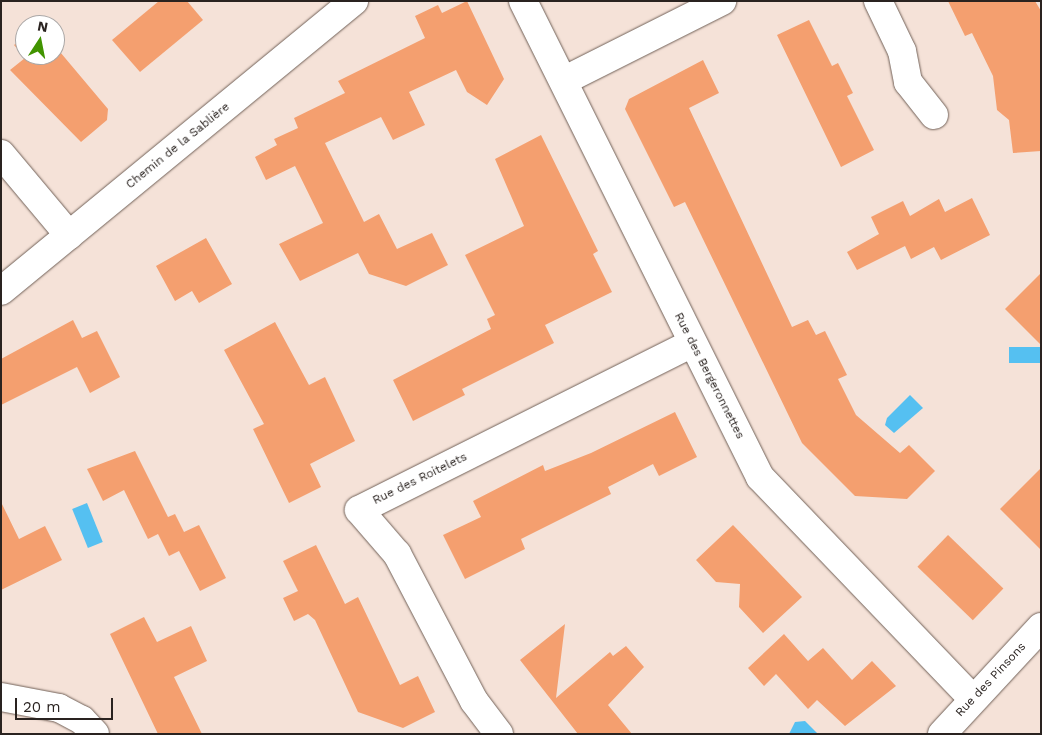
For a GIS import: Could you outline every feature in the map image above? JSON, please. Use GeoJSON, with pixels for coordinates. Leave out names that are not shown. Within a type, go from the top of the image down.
{"type":"FeatureCollection","features":[{"type":"Feature","properties":{"kind":"street","name":"Chemin de la Sablière"},"geometry":{"type":"LineString","coordinates":[[1,291],[354,1]]}},
{"type":"Feature","properties":{"kind":"street","name":"Rue des Bergeronnettes"},"geometry":{"type":"LineString","coordinates":[[524,1],[565,80],[692,343],[760,477],[972,698]]}},
{"type":"Feature","properties":{"kind":"street"},"geometry":{"type":"LineString","coordinates":[[565,80],[722,1]]}},
{"type":"Feature","properties":{"kind":"street"},"geometry":{"type":"LineString","coordinates":[[878,1],[902,51],[908,82],[934,115]]}},
{"type":"Feature","properties":{"kind":"street"},"geometry":{"type":"LineString","coordinates":[[1,154],[69,235]]}},
{"type":"Feature","properties":{"kind":"street","name":"Rue des Roitelets"},"geometry":{"type":"LineString","coordinates":[[499,734],[474,701],[398,554],[359,510],[692,343]]}},
{"type":"Feature","properties":{"kind":"street","name":"Rue des Pinsons"},"geometry":{"type":"LineString","coordinates":[[942,734],[972,698],[1041,627]]}},
{"type":"Feature","properties":{"kind":"street"},"geometry":{"type":"LineString","coordinates":[[1,697],[59,708],[82,720],[95,734]]}},
{"type":"Feature","properties":{"kind":"water"},"geometry":{"type":"Polygon","coordinates":[[[1009,347],[1041,347],[1041,363],[1009,363],[1009,347]]]}},
{"type":"Feature","properties":{"kind":"water"},"geometry":{"type":"Polygon","coordinates":[[[910,395],[923,408],[894,433],[885,425],[887,418],[910,395]]]}},
{"type":"Feature","properties":{"kind":"water"},"geometry":{"type":"Polygon","coordinates":[[[87,503],[103,542],[88,548],[72,509],[87,503]]]}},
{"type":"Feature","properties":{"kind":"water"},"geometry":{"type":"Polygon","coordinates":[[[805,721],[818,734],[789,734],[795,722],[805,721]]]}},
{"type":"Feature","properties":{"kind":"building"},"geometry":{"type":"Polygon","coordinates":[[[159,1],[187,1],[203,20],[140,72],[112,40],[159,1]]]}},
{"type":"Feature","properties":{"kind":"building"},"geometry":{"type":"Polygon","coordinates":[[[467,1],[504,79],[487,105],[467,92],[456,70],[409,92],[425,125],[393,140],[381,117],[325,143],[364,222],[379,214],[397,249],[432,233],[448,265],[406,286],[369,274],[358,253],[300,281],[279,244],[323,223],[295,166],[266,180],[255,157],[277,145],[274,139],[298,128],[294,118],[345,93],[338,81],[425,38],[415,16],[438,5],[442,13],[467,1]]]}},
{"type":"Feature","properties":{"kind":"building"},"geometry":{"type":"Polygon","coordinates":[[[948,1],[1035,1],[1041,11],[1041,151],[1013,153],[1009,120],[997,110],[993,76],[972,33],[965,36],[948,1]]]}},
{"type":"Feature","properties":{"kind":"building"},"geometry":{"type":"Polygon","coordinates":[[[809,20],[832,66],[838,63],[853,93],[847,96],[874,150],[841,167],[777,35],[809,20]]]}},
{"type":"Feature","properties":{"kind":"building"},"geometry":{"type":"Polygon","coordinates":[[[65,58],[108,109],[107,120],[81,142],[10,70],[16,65],[65,65],[65,58]]]}},
{"type":"Feature","properties":{"kind":"building"},"geometry":{"type":"Polygon","coordinates":[[[703,60],[719,93],[689,108],[792,327],[808,320],[816,335],[825,331],[847,375],[838,379],[856,415],[900,453],[909,445],[935,471],[907,499],[855,496],[802,443],[685,202],[674,207],[625,109],[629,99],[703,60]]]}},
{"type":"Feature","properties":{"kind":"building"},"geometry":{"type":"Polygon","coordinates":[[[541,135],[598,251],[593,254],[612,292],[545,325],[554,343],[462,389],[465,395],[413,421],[393,380],[491,329],[487,319],[495,315],[465,255],[524,226],[495,159],[541,135]]]}},
{"type":"Feature","properties":{"kind":"building"},"geometry":{"type":"Polygon","coordinates":[[[972,198],[990,235],[941,260],[934,247],[911,259],[905,246],[857,270],[847,252],[879,234],[871,217],[903,201],[910,216],[939,199],[945,212],[972,198]]]}},
{"type":"Feature","properties":{"kind":"building"},"geometry":{"type":"Polygon","coordinates":[[[206,238],[232,284],[199,303],[192,291],[175,301],[156,266],[206,238]]]}},
{"type":"Feature","properties":{"kind":"building"},"geometry":{"type":"Polygon","coordinates":[[[1041,273],[1041,345],[1005,309],[1041,273]]]}},
{"type":"Feature","properties":{"kind":"building"},"geometry":{"type":"Polygon","coordinates":[[[73,320],[82,338],[97,331],[120,377],[90,393],[77,367],[1,405],[1,359],[73,320]]]}},
{"type":"Feature","properties":{"kind":"building"},"geometry":{"type":"Polygon","coordinates":[[[275,322],[309,385],[325,377],[355,441],[310,464],[321,487],[289,503],[253,429],[264,424],[224,350],[275,322]]]}},
{"type":"Feature","properties":{"kind":"building"},"geometry":{"type":"Polygon","coordinates":[[[675,412],[697,457],[659,476],[653,464],[608,487],[611,494],[521,539],[525,549],[465,579],[443,535],[481,517],[473,501],[543,465],[545,471],[591,453],[675,412]]]}},
{"type":"Feature","properties":{"kind":"building"},"geometry":{"type":"Polygon","coordinates":[[[135,451],[168,517],[175,514],[184,532],[199,525],[226,578],[200,591],[179,551],[169,556],[158,534],[148,539],[124,490],[103,501],[87,469],[135,451]]]}},
{"type":"Feature","properties":{"kind":"building"},"geometry":{"type":"Polygon","coordinates":[[[1041,468],[1041,550],[1000,509],[1041,468]]]}},
{"type":"Feature","properties":{"kind":"building"},"geometry":{"type":"Polygon","coordinates":[[[1,502],[19,539],[45,526],[62,560],[1,590],[1,502]]]}},
{"type":"Feature","properties":{"kind":"building"},"geometry":{"type":"Polygon","coordinates":[[[733,525],[802,597],[763,633],[739,607],[740,584],[716,582],[696,560],[733,525]]]}},
{"type":"Feature","properties":{"kind":"building"},"geometry":{"type":"Polygon","coordinates":[[[948,535],[1003,588],[973,620],[917,567],[948,535]]]}},
{"type":"Feature","properties":{"kind":"building"},"geometry":{"type":"Polygon","coordinates":[[[316,545],[345,604],[358,597],[400,685],[418,676],[435,712],[403,728],[358,712],[315,620],[308,614],[294,621],[283,598],[298,591],[283,561],[316,545]]]}},
{"type":"Feature","properties":{"kind":"building"},"geometry":{"type":"Polygon","coordinates":[[[144,617],[157,642],[191,626],[207,661],[174,677],[202,734],[158,734],[110,634],[144,617]]]}},
{"type":"Feature","properties":{"kind":"building"},"geometry":{"type":"Polygon","coordinates":[[[565,624],[556,698],[610,652],[613,656],[626,646],[644,667],[608,705],[632,734],[578,734],[520,660],[565,624]]]}},
{"type":"Feature","properties":{"kind":"building"},"geometry":{"type":"Polygon","coordinates":[[[784,634],[808,661],[823,648],[852,680],[872,661],[896,686],[845,726],[817,700],[808,709],[776,674],[764,686],[748,668],[784,634]]]}}]}
